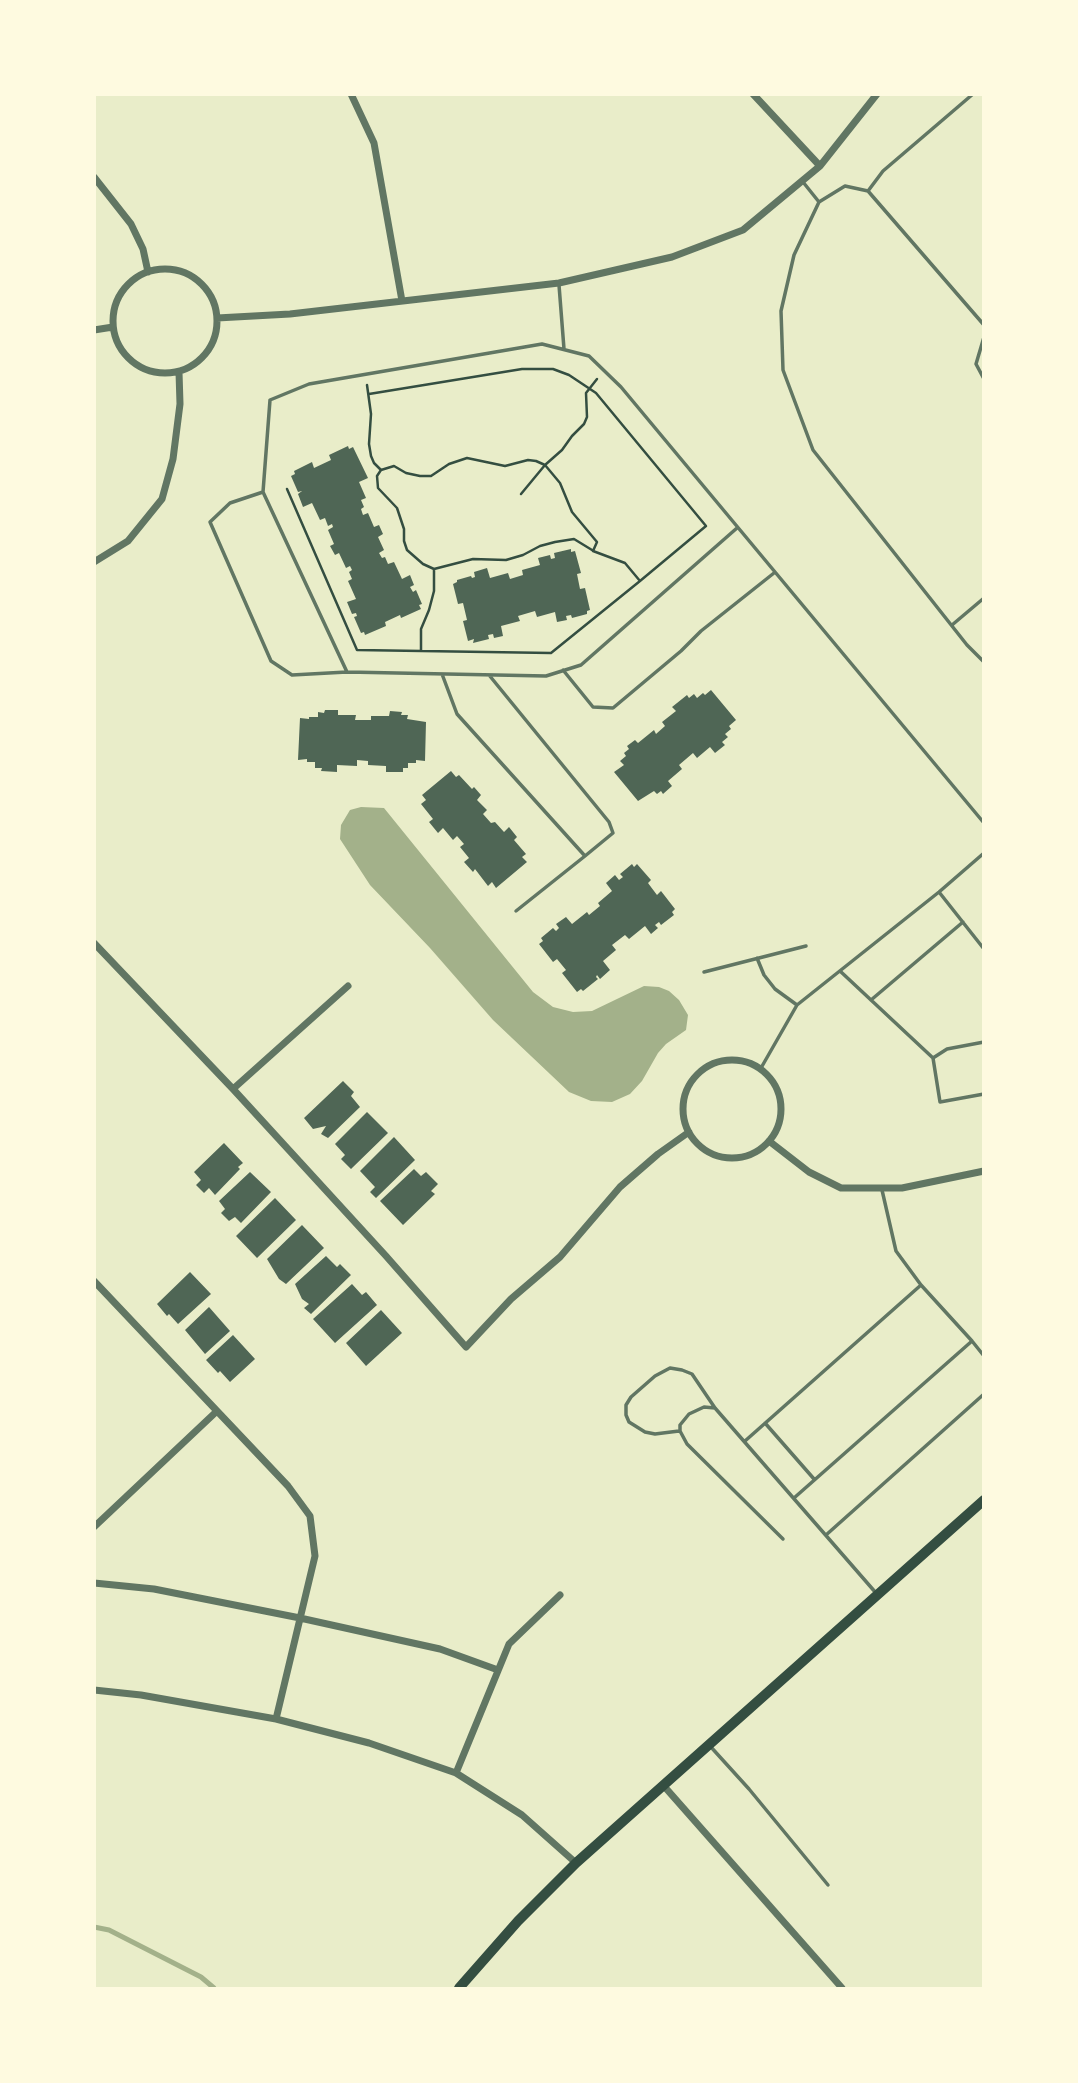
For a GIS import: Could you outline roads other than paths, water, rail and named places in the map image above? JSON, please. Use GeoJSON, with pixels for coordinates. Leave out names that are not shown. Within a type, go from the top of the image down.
{"type":"FeatureCollection","features":[{"type":"Feature","properties":{"kind":"main road"},"geometry":{"type":"LineString","coordinates":[[458,1989],[518,1921],[576,1863],[984,1500]]}},
{"type":"Feature","properties":{"kind":"street"},"geometry":{"type":"LineString","coordinates":[[351,94],[374,143],[402,301]]}},
{"type":"Feature","properties":{"kind":"street"},"geometry":{"type":"LineString","coordinates":[[753,94],[820,166]]}},
{"type":"Feature","properties":{"kind":"street"},"geometry":{"type":"LineString","coordinates":[[217,318],[290,314],[559,283],[672,257],[743,230],[820,166],[877,94]]}},
{"type":"Feature","properties":{"kind":"street"},"geometry":{"type":"LineString","coordinates":[[94,177],[131,224],[143,249],[148,272]]}},
{"type":"Feature","properties":{"kind":"street"},"geometry":{"type":"LineString","coordinates":[[161,269],[179,271],[193,277],[206,289],[213,301],[217,318],[214,340],[205,355],[179,372],[154,373],[139,367],[125,355],[118,344],[113,327],[115,308],[122,292],[132,281],[148,272],[161,269]]}},
{"type":"Feature","properties":{"kind":"street"},"geometry":{"type":"LineString","coordinates":[[94,330],[113,327]]}},
{"type":"Feature","properties":{"kind":"street"},"geometry":{"type":"LineString","coordinates":[[94,562],[128,541],[162,499],[173,459],[180,404],[179,372]]}},
{"type":"Feature","properties":{"kind":"street"},"geometry":{"type":"LineString","coordinates":[[94,943],[233,1089],[466,1347],[511,1299],[560,1257],[620,1187],[658,1154],[689,1132]]}},
{"type":"Feature","properties":{"kind":"street"},"geometry":{"type":"LineString","coordinates":[[233,1089],[348,986]]}},
{"type":"Feature","properties":{"kind":"street"},"geometry":{"type":"LineString","coordinates":[[727,1059],[743,1060],[761,1069],[777,1088],[780,1097],[781,1114],[778,1126],[769,1141],[750,1154],[730,1158],[704,1149],[689,1132],[683,1109],[687,1088],[704,1068],[727,1059]]}},
{"type":"Feature","properties":{"kind":"street"},"geometry":{"type":"LineString","coordinates":[[769,1141],[809,1172],[841,1188],[902,1188],[984,1171]]}},
{"type":"Feature","properties":{"kind":"street"},"geometry":{"type":"LineString","coordinates":[[94,1281],[288,1486],[310,1516],[315,1556],[276,1719]]}},
{"type":"Feature","properties":{"kind":"street"},"geometry":{"type":"LineString","coordinates":[[94,1527],[217,1411]]}},
{"type":"Feature","properties":{"kind":"street"},"geometry":{"type":"LineString","coordinates":[[94,1583],[154,1589],[300,1618],[440,1649],[498,1670]]}},
{"type":"Feature","properties":{"kind":"street"},"geometry":{"type":"LineString","coordinates":[[456,1773],[509,1644],[560,1595]]}},
{"type":"Feature","properties":{"kind":"street"},"geometry":{"type":"LineString","coordinates":[[94,1690],[141,1695],[276,1719],[369,1744],[456,1773],[522,1815],[576,1863]]}},
{"type":"Feature","properties":{"kind":"street"},"geometry":{"type":"LineString","coordinates":[[663,1785],[842,1989]]}},
{"type":"Feature","properties":{"kind":"lane"},"geometry":{"type":"LineString","coordinates":[[868,191],[883,171],[973,94]]}},
{"type":"Feature","properties":{"kind":"lane"},"geometry":{"type":"LineString","coordinates":[[802,180],[818,202]]}},
{"type":"Feature","properties":{"kind":"lane"},"geometry":{"type":"LineString","coordinates":[[984,325],[868,191],[845,186],[818,202],[794,255],[781,311],[783,370],[813,450],[984,662]]}},
{"type":"Feature","properties":{"kind":"lane"},"geometry":{"type":"LineString","coordinates":[[559,283],[564,349]]}},
{"type":"Feature","properties":{"kind":"lane"},"geometry":{"type":"LineString","coordinates":[[984,337],[976,364],[984,379]]}},
{"type":"Feature","properties":{"kind":"lane"},"geometry":{"type":"LineString","coordinates":[[347,672],[263,492],[270,400],[309,384],[364,374],[542,344],[564,349],[589,356],[621,387],[984,823]]}},
{"type":"Feature","properties":{"kind":"lane"},"geometry":{"type":"LineString","coordinates":[[263,492],[230,503],[210,522],[271,661],[292,675],[347,672],[546,676],[581,665],[737,528]]}},
{"type":"Feature","properties":{"kind":"lane"},"geometry":{"type":"LineString","coordinates":[[564,670],[593,707],[612,708],[701,631],[774,573]]}},
{"type":"Feature","properties":{"kind":"lane"},"geometry":{"type":"LineString","coordinates":[[952,625],[984,598]]}},
{"type":"Feature","properties":{"kind":"lane"},"geometry":{"type":"LineString","coordinates":[[442,674],[457,714],[585,856]]}},
{"type":"Feature","properties":{"kind":"lane"},"geometry":{"type":"LineString","coordinates":[[489,675],[609,822],[613,833],[516,911]]}},
{"type":"Feature","properties":{"kind":"lane"},"geometry":{"type":"LineString","coordinates":[[761,1069],[797,1005],[984,853]]}},
{"type":"Feature","properties":{"kind":"lane"},"geometry":{"type":"LineString","coordinates":[[939,892],[984,949]]}},
{"type":"Feature","properties":{"kind":"lane"},"geometry":{"type":"LineString","coordinates":[[871,1000],[962,922]]}},
{"type":"Feature","properties":{"kind":"lane"},"geometry":{"type":"LineString","coordinates":[[704,972],[806,946]]}},
{"type":"Feature","properties":{"kind":"lane"},"geometry":{"type":"LineString","coordinates":[[757,958],[764,975],[775,989],[797,1005]]}},
{"type":"Feature","properties":{"kind":"lane"},"geometry":{"type":"LineString","coordinates":[[839,971],[933,1058],[940,1102],[984,1094]]}},
{"type":"Feature","properties":{"kind":"lane"},"geometry":{"type":"LineString","coordinates":[[933,1058],[947,1049],[984,1042]]}},
{"type":"Feature","properties":{"kind":"lane"},"geometry":{"type":"LineString","coordinates":[[882,1188],[896,1251],[921,1285],[984,1356]]}},
{"type":"Feature","properties":{"kind":"lane"},"geometry":{"type":"LineString","coordinates":[[745,1441],[921,1285]]}},
{"type":"Feature","properties":{"kind":"lane"},"geometry":{"type":"LineString","coordinates":[[794,1498],[972,1341]]}},
{"type":"Feature","properties":{"kind":"lane"},"geometry":{"type":"LineString","coordinates":[[680,1431],[655,1434],[645,1432],[629,1422],[626,1415],[626,1405],[631,1397],[655,1376],[670,1368],[692,1374],[715,1408],[877,1595]]}},
{"type":"Feature","properties":{"kind":"lane"},"geometry":{"type":"LineString","coordinates":[[826,1535],[984,1394]]}},
{"type":"Feature","properties":{"kind":"lane"},"geometry":{"type":"LineString","coordinates":[[715,1408],[704,1406],[690,1414],[680,1425],[680,1431],[687,1444],[783,1539]]}},
{"type":"Feature","properties":{"kind":"lane"},"geometry":{"type":"LineString","coordinates":[[765,1423],[814,1479]]}},
{"type":"Feature","properties":{"kind":"lane"},"geometry":{"type":"LineString","coordinates":[[709,1744],[749,1788],[828,1885]]}},
{"type":"Feature","properties":{"kind":"waterway"},"geometry":{"type":"LineString","coordinates":[[94,1927],[109,1930],[201,1977],[214,1988]]}}]}
